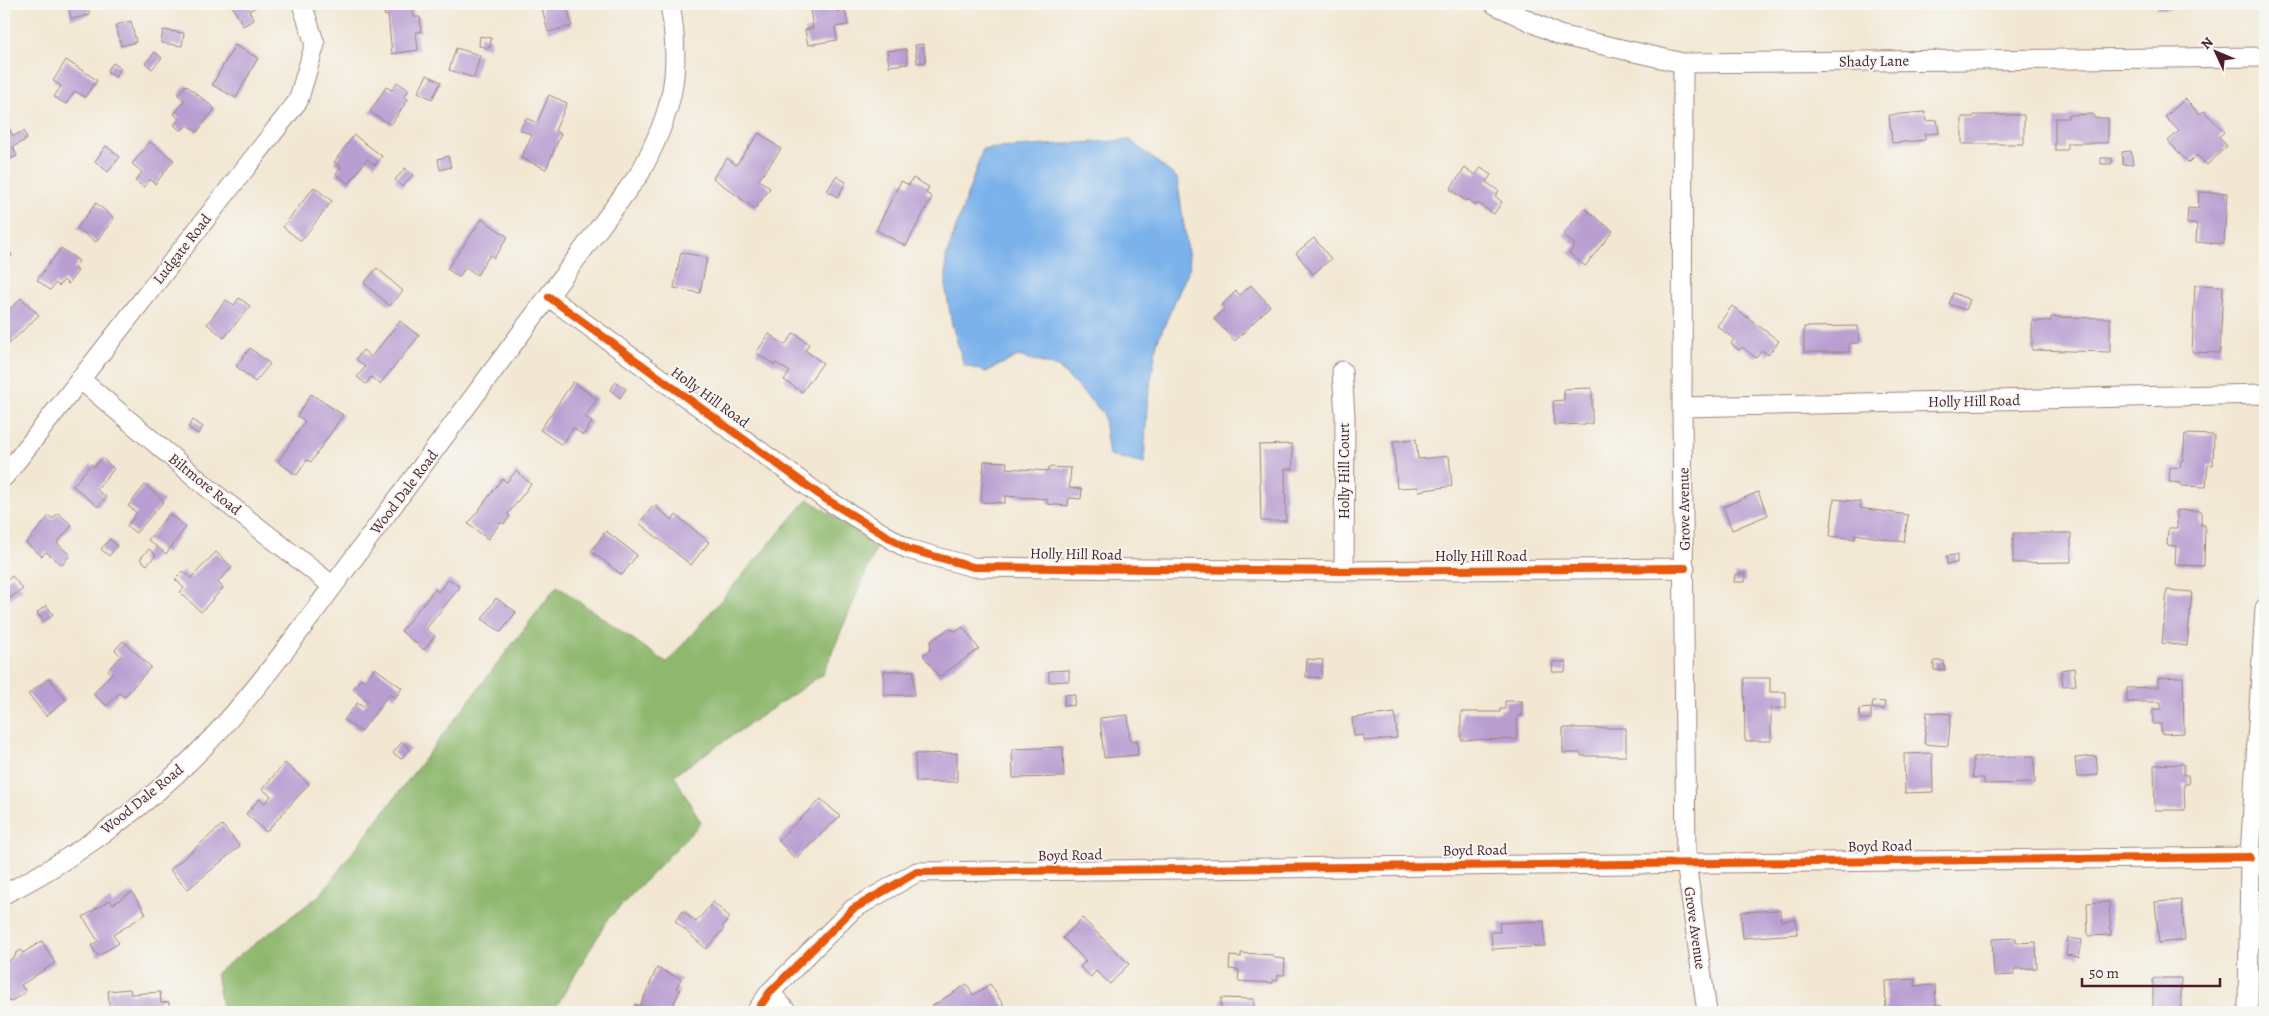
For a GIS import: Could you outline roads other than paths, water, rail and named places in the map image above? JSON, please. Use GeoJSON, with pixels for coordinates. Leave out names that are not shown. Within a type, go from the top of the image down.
{"type":"FeatureCollection","features":[{"type":"Feature","properties":{"kind":"street","name":"Ludgate Road"},"geometry":{"type":"LineString","coordinates":[[4,478],[298,101],[315,44],[302,4]]}},
{"type":"Feature","properties":{"kind":"street","name":"Wood Dale Road"},"geometry":{"type":"LineString","coordinates":[[4,894],[74,853],[126,816],[175,775],[235,710],[290,645],[640,173],[655,144],[667,113],[676,60],[675,34],[670,4]]}},
{"type":"Feature","properties":{"kind":"street","name":"Shady Lane"},"geometry":{"type":"LineString","coordinates":[[1494,4],[1559,35],[1683,63],[2265,57]]}},
{"type":"Feature","properties":{"kind":"street","name":"Grove Avenue"},"geometry":{"type":"LineString","coordinates":[[1683,63],[1682,408],[1685,568],[1686,862],[1707,1012]]}},
{"type":"Feature","properties":{"kind":"street","name":"Holly Hill Road"},"geometry":{"type":"LineString","coordinates":[[549,297],[824,498],[908,549],[973,567],[1344,571],[1685,568]]}},
{"type":"Feature","properties":{"kind":"street","name":"Holly Hill Court"},"geometry":{"type":"LineString","coordinates":[[1342,371],[1345,416],[1344,571]]}},
{"type":"Feature","properties":{"kind":"street","name":"Biltmore Road"},"geometry":{"type":"LineString","coordinates":[[80,379],[214,493],[333,586]]}},
{"type":"Feature","properties":{"kind":"street","name":"Holly Hill Road"},"geometry":{"type":"LineString","coordinates":[[1682,408],[2265,394]]}},
{"type":"Feature","properties":{"kind":"street"},"geometry":{"type":"LineString","coordinates":[[2248,1012],[2250,856],[2265,608]]}},
{"type":"Feature","properties":{"kind":"street","name":"Boyd Road"},"geometry":{"type":"LineString","coordinates":[[756,1012],[770,992],[852,909],[917,872],[2250,856]]}},
{"type":"Feature","properties":{"kind":"street"},"geometry":{"type":"LineString","coordinates":[[770,992],[787,1012]]}},
{"type":"Feature","properties":{"kind":"water"},"geometry":{"type":"Polygon","coordinates":[[[1130,140],[1177,178],[1190,267],[1157,342],[1147,405],[1144,464],[1109,455],[1103,413],[1058,367],[1018,356],[986,372],[964,365],[952,325],[946,290],[946,257],[983,149],[1130,140]]]}}]}
